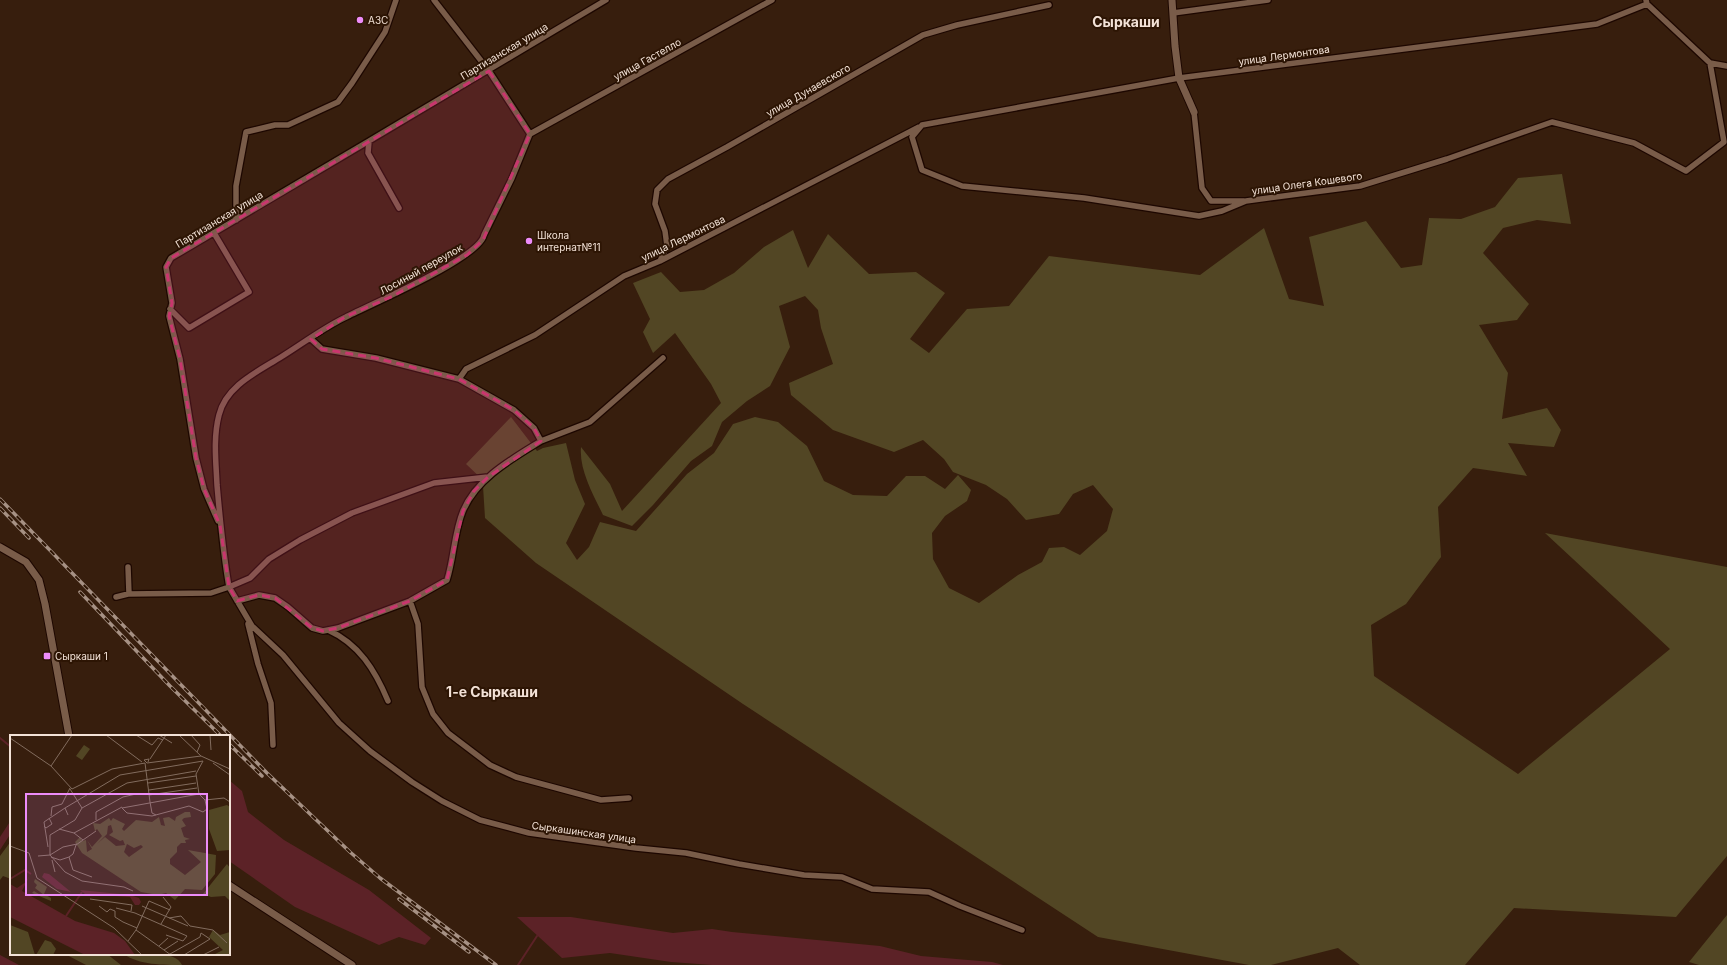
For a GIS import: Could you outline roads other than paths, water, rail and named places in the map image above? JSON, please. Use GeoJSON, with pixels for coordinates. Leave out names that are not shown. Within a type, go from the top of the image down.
{"type":"FeatureCollection","features":[{"type":"Feature","properties":{"kind":"street"},"geometry":{"type":"LineString","coordinates":[[236,220],[236,186],[246,132],[274,125],[288,125],[338,102],[385,32],[396,0]]}},
{"type":"Feature","properties":{"kind":"street"},"geometry":{"type":"LineString","coordinates":[[434,0],[489,71],[530,134]]}},
{"type":"Feature","properties":{"kind":"street","name":"Партизанская улица"},"geometry":{"type":"LineString","coordinates":[[220,525],[204,489],[196,458],[180,359],[169,316],[172,303],[166,267],[171,258],[489,71],[606,0]]}},
{"type":"Feature","properties":{"kind":"street","name":"улица Гастелло"},"geometry":{"type":"LineString","coordinates":[[530,134],[772,0]]}},
{"type":"Feature","properties":{"kind":"street"},"geometry":{"type":"LineString","coordinates":[[1172,0],[1174,46],[1179,78],[1194,112],[1202,188],[1211,201],[1246,201]]}},
{"type":"Feature","properties":{"kind":"street"},"geometry":{"type":"LineString","coordinates":[[1173,13],[1268,0]]}},
{"type":"Feature","properties":{"kind":"street"},"geometry":{"type":"LineString","coordinates":[[1647,2],[1710,63],[1727,66]]}},
{"type":"Feature","properties":{"kind":"street","name":"улица Лермонтова"},"geometry":{"type":"LineString","coordinates":[[459,379],[466,370],[535,335],[624,276],[660,261],[922,125],[1179,78],[1597,24],[1647,2]]}},
{"type":"Feature","properties":{"kind":"street","name":"улица Дунаевского"},"geometry":{"type":"LineString","coordinates":[[660,261],[667,246],[666,231],[655,204],[657,190],[668,179],[923,35],[957,25],[1049,5]]}},
{"type":"Feature","properties":{"kind":"street","name":"улица Олега Кошевого"},"geometry":{"type":"LineString","coordinates":[[922,125],[912,137],[922,170],[962,186],[1084,198],[1199,216],[1222,211],[1246,201],[1360,186],[1447,159],[1552,122],[1634,143],[1686,171],[1724,142],[1710,63]]}},
{"type":"Feature","properties":{"kind":"street","name":"Лосиный переулок"},"geometry":{"type":"LineString","coordinates":[[220,525],[215,452],[219,415],[229,393],[249,377],[345,317],[393,296],[467,255],[483,240],[484,235],[512,178],[530,134]]}},
{"type":"Feature","properties":{"kind":"street"},"geometry":{"type":"LineString","coordinates":[[369,141],[368,153],[399,208]]}},
{"type":"Feature","properties":{"kind":"street"},"geometry":{"type":"LineString","coordinates":[[170,309],[189,328],[249,292],[214,233]]}},
{"type":"Feature","properties":{"kind":"street"},"geometry":{"type":"LineString","coordinates":[[311,338],[322,349],[376,358],[459,379],[514,410],[534,428],[541,441]]}},
{"type":"Feature","properties":{"kind":"street"},"geometry":{"type":"LineString","coordinates":[[237,601],[259,595],[275,598],[312,628],[328,630],[338,628],[410,601],[447,580],[453,562],[458,528],[463,511],[474,491],[488,477],[541,441],[590,422],[664,358]]}},
{"type":"Feature","properties":{"kind":"street"},"geometry":{"type":"LineString","coordinates":[[116,597],[129,594],[210,593],[229,587],[250,578],[269,559],[300,540],[352,513],[434,483],[488,477]]}},
{"type":"Feature","properties":{"kind":"street"},"geometry":{"type":"LineString","coordinates":[[220,525],[229,587]]}},
{"type":"Feature","properties":{"kind":"street"},"geometry":{"type":"LineString","coordinates":[[0,547],[26,562],[39,580],[45,604],[69,735]]}},
{"type":"Feature","properties":{"kind":"street"},"geometry":{"type":"LineString","coordinates":[[128,567],[129,594]]}},
{"type":"Feature","properties":{"kind":"street","name":"Сыркашинская улица"},"geometry":{"type":"LineString","coordinates":[[229,587],[252,626],[283,655],[339,723],[370,751],[412,782],[442,801],[480,820],[529,834],[686,853],[804,875],[842,878],[872,889],[930,892],[960,906],[1022,930]]}},
{"type":"Feature","properties":{"kind":"street"},"geometry":{"type":"LineString","coordinates":[[410,601],[418,624],[422,687],[433,714],[448,733],[490,765],[516,777],[601,800],[629,798]]}},
{"type":"Feature","properties":{"kind":"street"},"geometry":{"type":"LineString","coordinates":[[247,618],[258,664],[271,703],[273,745]]}},
{"type":"Feature","properties":{"kind":"street"},"geometry":{"type":"LineString","coordinates":[[328,630],[344,638],[355,647],[378,678],[388,701]]}},
{"type":"Feature","properties":{"kind":"street"},"geometry":{"type":"LineString","coordinates":[[230,886],[352,965]]}},
{"type":"Feature","properties":{"kind":"waterway"},"geometry":{"type":"LineString","coordinates":[[0,738],[10,746]]}},
{"type":"Feature","properties":{"kind":"waterway"},"geometry":{"type":"LineString","coordinates":[[518,965],[537,936]]}},
{"type":"Feature","properties":{"kind":"railway"},"geometry":{"type":"LineString","coordinates":[[0,499],[230,735]]}},
{"type":"Feature","properties":{"kind":"railway"},"geometry":{"type":"LineString","coordinates":[[0,508],[29,538]]}},
{"type":"Feature","properties":{"kind":"railway"},"geometry":{"type":"LineString","coordinates":[[80,592],[170,686],[220,735]]}},
{"type":"Feature","properties":{"kind":"railway"},"geometry":{"type":"LineString","coordinates":[[230,735],[267,773],[350,852],[380,878],[496,965]]}},
{"type":"Feature","properties":{"kind":"railway"},"geometry":{"type":"LineString","coordinates":[[230,745],[262,776]]}},
{"type":"Feature","properties":{"kind":"railway"},"geometry":{"type":"LineString","coordinates":[[399,899],[469,952]]}},
{"type":"Feature","properties":{"kind":"place","name":"АЗС"},"geometry":{"type":"Point","coordinates":[360,20]}},
{"type":"Feature","properties":{"kind":"place","name":"Школа интернат№11"},"geometry":{"type":"Point","coordinates":[529,241]}},
{"type":"Feature","properties":{"kind":"place","name":"Сыркаши 1"},"geometry":{"type":"Point","coordinates":[47,656]}},
{"type":"Feature","properties":{"kind":"district","name":"Сыркаши"},"geometry":{"type":"Point","coordinates":[1126,22]}},
{"type":"Feature","properties":{"kind":"district","name":"1-е Сыркаши"},"geometry":{"type":"Point","coordinates":[492,692]}}]}
